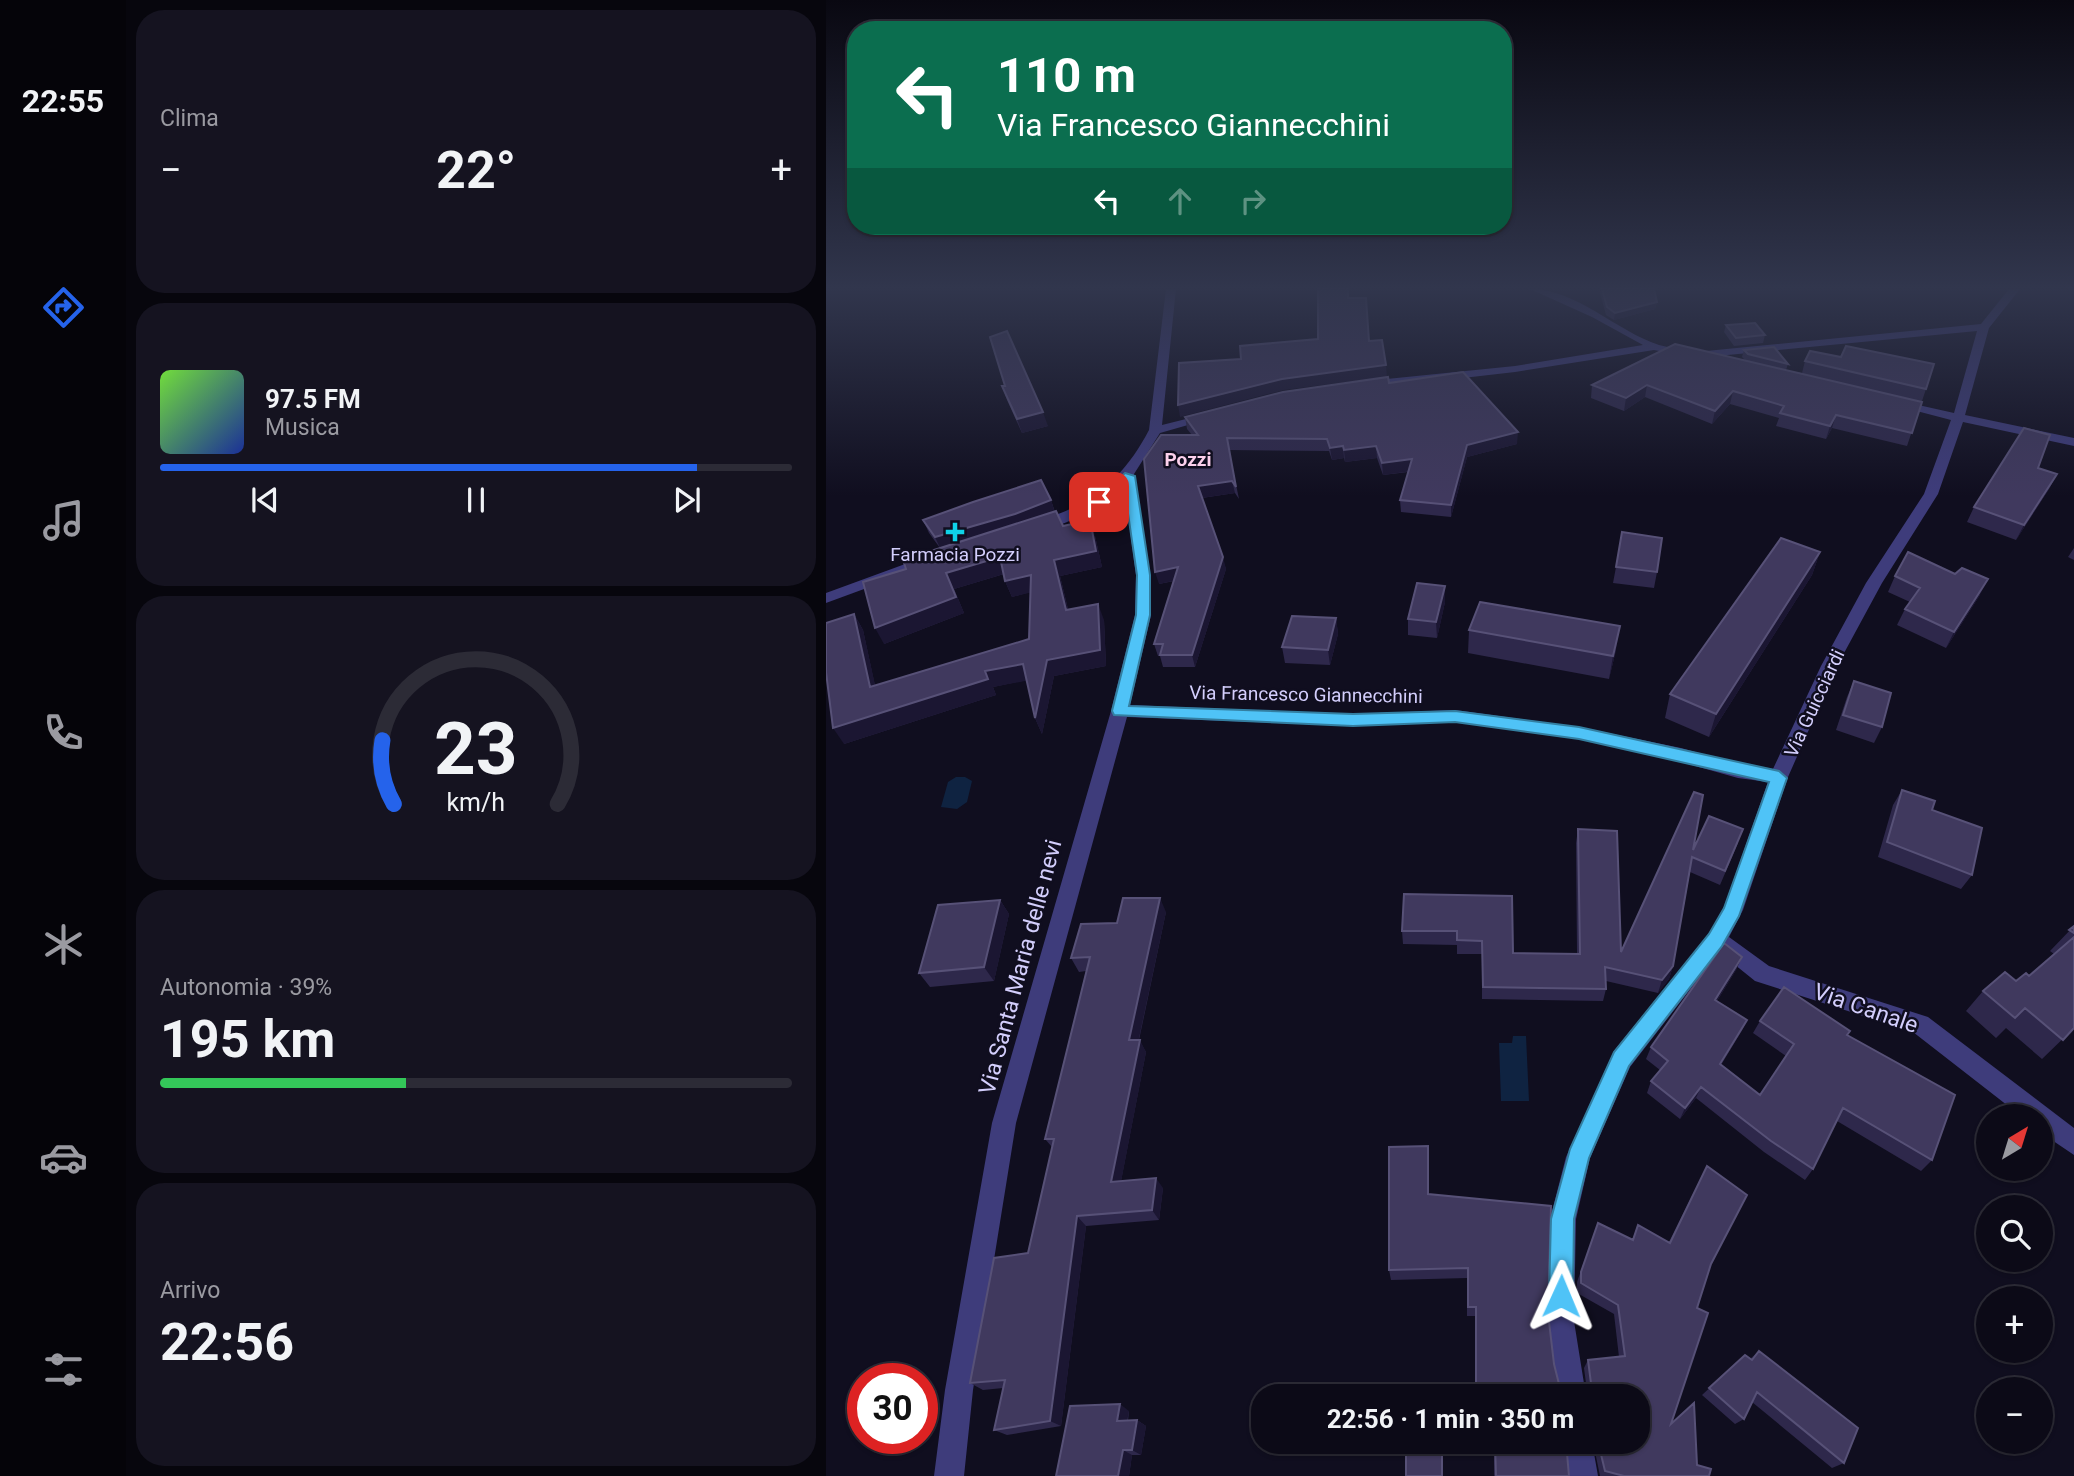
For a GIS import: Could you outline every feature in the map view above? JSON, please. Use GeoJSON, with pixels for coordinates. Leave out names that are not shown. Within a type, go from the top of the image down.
{"type":"FeatureCollection","features":[{"type":"Feature","properties":{"kind":"street"},"geometry":{"type":"LineString","coordinates":[[1026,532],[1099,502],[1129,476],[1155,430],[1163,358]]}},
{"type":"Feature","properties":{"kind":"street"},"geometry":{"type":"LineString","coordinates":[[1352,387],[1515,369],[1582,358]]}},
{"type":"Feature","properties":{"kind":"street"},"geometry":{"type":"LineString","coordinates":[[1707,358],[1729,364]]}},
{"type":"Feature","properties":{"kind":"street","name":"Via Guicciardi"},"geometry":{"type":"LineString","coordinates":[[1570,1384],[1561,1321],[1563,1219],[1578,1157],[1622,1059],[1716,940],[1733,910],[1779,778],[1842,643],[1874,583],[1931,494],[1975,358]]}},
{"type":"Feature","properties":{"kind":"street"},"geometry":{"type":"LineString","coordinates":[[1880,401],[2074,442]]}},
{"type":"Feature","properties":{"kind":"street"},"geometry":{"type":"LineString","coordinates":[[1155,430],[1228,412]]}},
{"type":"Feature","properties":{"kind":"street","name":"Via Santa Maria delle nevi"},"geometry":{"type":"LineString","coordinates":[[949,1476],[959,1390],[1004,1123],[1120,711],[1143,615],[1143,575],[1129,476]]}},
{"type":"Feature","properties":{"kind":"street"},"geometry":{"type":"LineString","coordinates":[[826,598],[938,558]]}},
{"type":"Feature","properties":{"kind":"street","name":"Via Francesco Giannecchini"},"geometry":{"type":"LineString","coordinates":[[1120,711],[1353,720],[1455,716],[1579,733],[1779,778]]}},
{"type":"Feature","properties":{"kind":"street","name":"Via Canale"},"geometry":{"type":"LineString","coordinates":[[1716,940],[1763,974],[1920,1024],[2074,1143]]}},
{"type":"Feature","properties":{"kind":"street"},"geometry":{"type":"LineString","coordinates":[[1580,1454],[1583,1476]]}},
{"type":"Feature","properties":{"kind":"water"},"geometry":{"type":"Polygon","coordinates":[[[956,777],[965,777],[972,781],[967,802],[957,809],[941,807],[948,782],[956,777]]]}},
{"type":"Feature","properties":{"kind":"water"},"geometry":{"type":"Polygon","coordinates":[[[1513,1036],[1526,1036],[1529,1101],[1501,1101],[1499,1043],[1512,1043],[1513,1036]]]}},
{"type":"Feature","properties":{"kind":"building"},"geometry":{"type":"Polygon","coordinates":[[[996,358],[1019,358],[1043,412],[1017,419],[1002,386],[1005,386],[996,358]]]}},
{"type":"Feature","properties":{"kind":"building"},"geometry":{"type":"Polygon","coordinates":[[[1385,358],[1386,365],[1282,379],[1178,405],[1179,363],[1241,359],[1385,358]]]}},
{"type":"Feature","properties":{"kind":"building"},"geometry":{"type":"Polygon","coordinates":[[[1647,358],[1734,358],[1922,402],[1912,433],[1836,415],[1830,426],[1780,413],[1784,406],[1733,391],[1715,411],[1647,385],[1626,398],[1592,385],[1647,358]]]}},
{"type":"Feature","properties":{"kind":"building"},"geometry":{"type":"Polygon","coordinates":[[[1764,358],[1783,358],[1788,364],[1764,358]]]}},
{"type":"Feature","properties":{"kind":"building"},"geometry":{"type":"Polygon","coordinates":[[[1807,358],[1904,358],[1934,364],[1926,389],[1805,361],[1807,358]]]}},
{"type":"Feature","properties":{"kind":"building"},"geometry":{"type":"Polygon","coordinates":[[[1463,372],[1518,432],[1467,445],[1451,505],[1400,500],[1412,459],[1382,463],[1376,446],[1344,450],[1343,446],[1330,448],[1327,439],[1227,438],[1236,487],[1232,481],[1198,486],[1223,557],[1192,655],[1160,655],[1163,644],[1154,644],[1178,567],[1155,572],[1144,459],[1161,435],[1198,435],[1185,417],[1283,392],[1388,377],[1389,383],[1463,372]]]}},
{"type":"Feature","properties":{"kind":"building"},"geometry":{"type":"Polygon","coordinates":[[[2024,428],[2050,435],[2038,468],[2057,474],[2024,525],[1974,507],[2024,428]]]}},
{"type":"Feature","properties":{"kind":"building"},"geometry":{"type":"Polygon","coordinates":[[[1041,480],[1051,500],[1015,514],[935,537],[923,520],[973,502],[1041,480]]]}},
{"type":"Feature","properties":{"kind":"building"},"geometry":{"type":"Polygon","coordinates":[[[1056,511],[1063,526],[1090,520],[1096,551],[1054,560],[1066,610],[1098,604],[1100,650],[1047,660],[1035,718],[1023,664],[985,671],[988,679],[833,728],[826,672],[826,623],[854,614],[870,687],[1029,639],[1031,575],[1005,581],[1000,557],[946,573],[956,597],[875,628],[863,582],[906,569],[903,560],[1056,511]]]}},
{"type":"Feature","properties":{"kind":"building"},"geometry":{"type":"Polygon","coordinates":[[[1622,532],[1662,538],[1657,572],[1616,567],[1622,532]]]}},
{"type":"Feature","properties":{"kind":"building"},"geometry":{"type":"Polygon","coordinates":[[[1781,538],[1820,552],[1716,714],[1670,694],[1781,538]]]}},
{"type":"Feature","properties":{"kind":"building"},"geometry":{"type":"Polygon","coordinates":[[[1908,552],[1955,574],[1962,568],[1988,579],[1954,632],[1905,609],[1920,588],[1895,576],[1908,552]]]}},
{"type":"Feature","properties":{"kind":"building"},"geometry":{"type":"Polygon","coordinates":[[[1417,583],[1445,586],[1436,622],[1408,619],[1417,583]]]}},
{"type":"Feature","properties":{"kind":"building"},"geometry":{"type":"Polygon","coordinates":[[[1480,602],[1620,626],[1613,656],[1469,630],[1480,602]]]}},
{"type":"Feature","properties":{"kind":"building"},"geometry":{"type":"Polygon","coordinates":[[[1292,616],[1336,618],[1328,650],[1282,647],[1292,616]]]}},
{"type":"Feature","properties":{"kind":"building"},"geometry":{"type":"Polygon","coordinates":[[[1854,681],[1891,693],[1882,727],[1843,715],[1854,681]]]}},
{"type":"Feature","properties":{"kind":"building"},"geometry":{"type":"Polygon","coordinates":[[[1902,790],[1935,801],[1932,810],[1982,828],[1972,875],[1887,842],[1902,790]]]}},
{"type":"Feature","properties":{"kind":"building"},"geometry":{"type":"Polygon","coordinates":[[[1694,792],[1703,795],[1693,850],[1709,816],[1743,829],[1725,871],[1692,857],[1673,966],[1662,980],[1605,967],[1606,989],[1483,987],[1482,941],[1457,940],[1457,931],[1402,931],[1404,894],[1512,896],[1513,953],[1580,954],[1578,829],[1617,831],[1621,952],[1694,792]]]}},
{"type":"Feature","properties":{"kind":"building"},"geometry":{"type":"Polygon","coordinates":[[[1123,898],[1160,898],[1129,1040],[1140,1040],[1111,1182],[1156,1178],[1152,1210],[1077,1216],[1050,1421],[994,1430],[1005,1380],[970,1383],[994,1258],[1028,1253],[1054,1139],[1045,1139],[1090,957],[1071,958],[1081,924],[1117,923],[1123,898]]]}},
{"type":"Feature","properties":{"kind":"building"},"geometry":{"type":"Polygon","coordinates":[[[1000,900],[984,967],[919,973],[938,905],[1000,900]]]}},
{"type":"Feature","properties":{"kind":"building"},"geometry":{"type":"Polygon","coordinates":[[[2074,937],[2074,1028],[2063,1040],[2025,1008],[2015,1018],[1983,991],[2005,972],[2016,981],[2026,973],[2029,976],[2074,937]]]}},
{"type":"Feature","properties":{"kind":"building"},"geometry":{"type":"Polygon","coordinates":[[[1724,943],[1742,957],[1715,1000],[1747,1020],[1720,1064],[1760,1095],[1794,1044],[1760,1021],[1784,987],[1850,1031],[1847,1035],[1955,1095],[1932,1160],[1843,1108],[1813,1169],[1771,1141],[1701,1087],[1685,1108],[1651,1081],[1668,1061],[1651,1047],[1724,943]]]}},
{"type":"Feature","properties":{"kind":"building"},"geometry":{"type":"Polygon","coordinates":[[[1428,1146],[1428,1194],[1551,1206],[1548,1313],[1559,1384],[1476,1384],[1476,1307],[1468,1307],[1468,1268],[1389,1270],[1389,1147],[1428,1146]]]}},
{"type":"Feature","properties":{"kind":"building"},"geometry":{"type":"Polygon","coordinates":[[[1707,1166],[1747,1195],[1711,1264],[1697,1308],[1708,1313],[1671,1424],[1694,1403],[1697,1465],[1711,1469],[1709,1476],[1624,1476],[1605,1471],[1601,1454],[1650,1454],[1650,1384],[1591,1384],[1588,1360],[1625,1356],[1618,1305],[1581,1283],[1581,1272],[1598,1223],[1633,1240],[1638,1225],[1670,1243],[1707,1166]]]}},
{"type":"Feature","properties":{"kind":"building"},"geometry":{"type":"Polygon","coordinates":[[[1759,1351],[1858,1428],[1844,1463],[1757,1392],[1744,1419],[1709,1388],[1745,1355],[1752,1360],[1759,1351]]]}},
{"type":"Feature","properties":{"kind":"building"},"geometry":{"type":"Polygon","coordinates":[[[1120,1404],[1117,1421],[1137,1420],[1132,1450],[1123,1450],[1118,1476],[1056,1476],[1070,1406],[1120,1404]]]}},
{"type":"Feature","properties":{"kind":"building"},"geometry":{"type":"Polygon","coordinates":[[[1406,1454],[1442,1454],[1442,1476],[1406,1476],[1406,1454]]]}},
{"type":"Feature","properties":{"kind":"building"},"geometry":{"type":"Polygon","coordinates":[[[1495,1454],[1567,1454],[1569,1476],[1496,1476],[1495,1454]]]}},
{"type":"Feature","properties":{"kind":"place","name":"Farmacia Pozzi"},"geometry":{"type":"Point","coordinates":[955,532]}},
{"type":"Feature","properties":{"kind":"district","name":"Pozzi"},"geometry":{"type":"Point","coordinates":[1188,459]}},
{"type":"Feature","properties":{"kind":"route"},"geometry":{"type":"LineString","coordinates":[[1099,502],[1129,476],[1143,575],[1143,615],[1120,711],[1353,720],[1455,716],[1579,733],[1681,755],[1738,771],[1779,778],[1733,910],[1716,940],[1622,1059],[1578,1157],[1563,1219],[1561,1296]]}}]}
